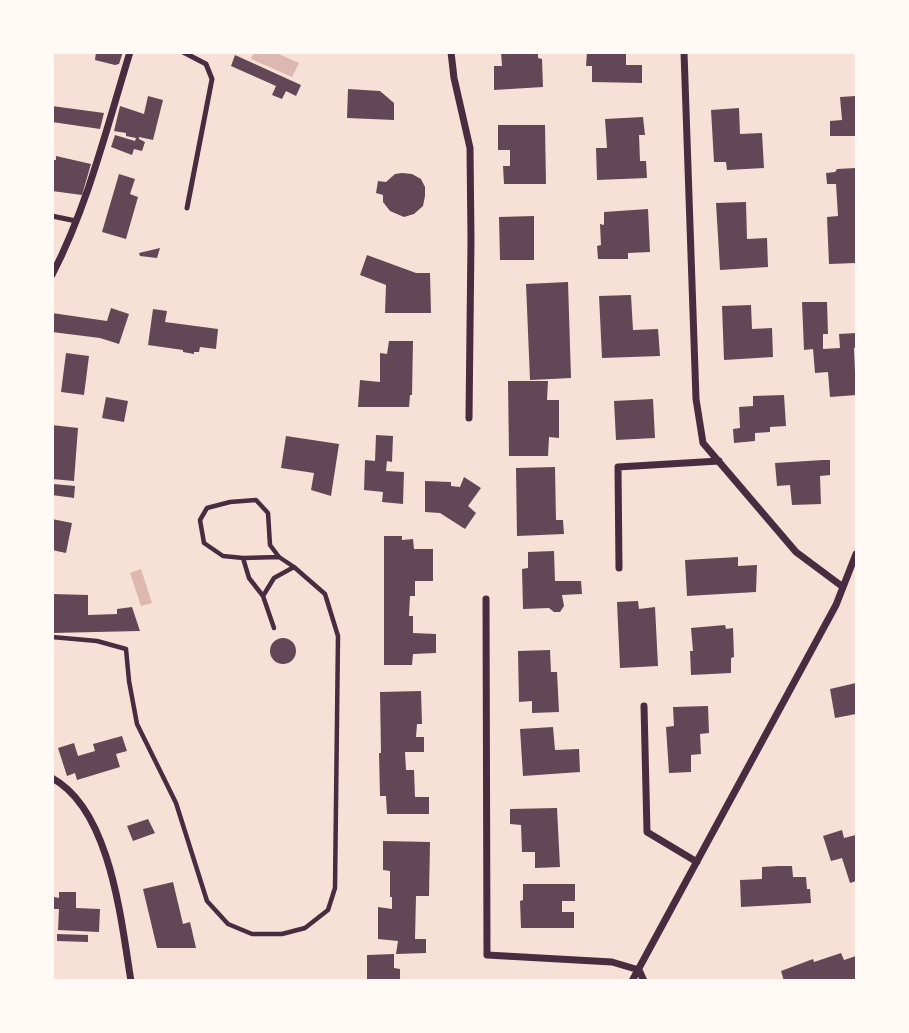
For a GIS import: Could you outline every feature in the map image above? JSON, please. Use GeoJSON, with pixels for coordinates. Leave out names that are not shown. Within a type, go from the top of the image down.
{"type":"FeatureCollection","features":[{"type":"Feature","properties":{"kind":"street"},"geometry":{"type":"LineString","coordinates":[[52,275],[66,249],[92,178],[130,52]]}},
{"type":"Feature","properties":{"kind":"street"},"geometry":{"type":"LineString","coordinates":[[451,52],[454,78],[470,148],[468,418]]}},
{"type":"Feature","properties":{"kind":"street"},"geometry":{"type":"LineString","coordinates":[[684,52],[695,400],[703,443],[796,552],[843,587]]}},
{"type":"Feature","properties":{"kind":"street"},"geometry":{"type":"LineString","coordinates":[[619,568],[618,467],[719,461]]}},
{"type":"Feature","properties":{"kind":"street"},"geometry":{"type":"LineString","coordinates":[[632,981],[836,605],[856,554]]}},
{"type":"Feature","properties":{"kind":"street"},"geometry":{"type":"LineString","coordinates":[[486,599],[487,956],[612,962],[639,970],[644,981]]}},
{"type":"Feature","properties":{"kind":"street"},"geometry":{"type":"LineString","coordinates":[[643,706],[647,832],[697,862]]}},
{"type":"Feature","properties":{"kind":"street"},"geometry":{"type":"LineString","coordinates":[[52,778],[62,783],[78,800],[102,842],[131,981]]}},
{"type":"Feature","properties":{"kind":"lane"},"geometry":{"type":"LineString","coordinates":[[183,52],[206,64],[212,79],[187,208]]}},
{"type":"Feature","properties":{"kind":"lane"},"geometry":{"type":"LineString","coordinates":[[52,216],[76,221]]}},
{"type":"Feature","properties":{"kind":"path"},"geometry":{"type":"LineString","coordinates":[[52,637],[97,641],[126,649],[137,724],[176,803],[207,901],[228,924],[252,934],[282,934],[305,928],[328,910],[335,888],[338,636],[325,594],[295,567],[279,557],[270,545],[268,513],[256,500],[230,502],[207,508],[200,520],[204,543],[223,556],[279,557]]}},
{"type":"Feature","properties":{"kind":"path"},"geometry":{"type":"LineString","coordinates":[[243,558],[249,579],[263,596],[274,628]]}},
{"type":"Feature","properties":{"kind":"path"},"geometry":{"type":"LineString","coordinates":[[263,596],[274,578],[295,567]]}},
{"type":"Feature","properties":{"kind":"shaded area"},"geometry":{"type":"Polygon","coordinates":[[[254,52],[276,53],[299,63],[292,77],[251,59],[254,52]]]}},
{"type":"Feature","properties":{"kind":"shaded area"},"geometry":{"type":"Polygon","coordinates":[[[141,569],[152,603],[141,606],[130,573],[141,569]]]}},
{"type":"Feature","properties":{"kind":"building"},"geometry":{"type":"Polygon","coordinates":[[[96,52],[123,52],[119,64],[115,65],[95,60],[96,52]]]}},
{"type":"Feature","properties":{"kind":"building"},"geometry":{"type":"Polygon","coordinates":[[[501,52],[538,52],[538,58],[542,59],[543,87],[494,90],[494,66],[502,66],[501,52]]]}},
{"type":"Feature","properties":{"kind":"building"},"geometry":{"type":"Polygon","coordinates":[[[587,52],[626,52],[626,65],[642,65],[642,83],[592,82],[592,66],[586,66],[587,52]]]}},
{"type":"Feature","properties":{"kind":"building"},"geometry":{"type":"Polygon","coordinates":[[[235,55],[301,85],[296,96],[286,91],[282,99],[272,95],[276,86],[231,66],[235,55]]]}},
{"type":"Feature","properties":{"kind":"building"},"geometry":{"type":"Polygon","coordinates":[[[348,89],[380,91],[394,103],[394,120],[347,118],[348,89]]]}},
{"type":"Feature","properties":{"kind":"building"},"geometry":{"type":"Polygon","coordinates":[[[148,96],[163,100],[153,140],[139,137],[145,142],[142,151],[134,149],[132,155],[111,147],[115,135],[135,141],[136,138],[114,131],[120,106],[144,114],[148,96]]]}},
{"type":"Feature","properties":{"kind":"building"},"geometry":{"type":"Polygon","coordinates":[[[856,96],[856,136],[830,136],[830,121],[842,120],[840,97],[856,96]]]}},
{"type":"Feature","properties":{"kind":"building"},"geometry":{"type":"Polygon","coordinates":[[[52,106],[104,113],[100,129],[52,122],[52,106]]]}},
{"type":"Feature","properties":{"kind":"building"},"geometry":{"type":"Polygon","coordinates":[[[739,108],[740,134],[762,133],[764,168],[727,170],[726,162],[714,162],[711,110],[739,108]]]}},
{"type":"Feature","properties":{"kind":"building"},"geometry":{"type":"Polygon","coordinates":[[[643,117],[645,135],[639,135],[640,161],[646,161],[647,178],[597,180],[596,148],[607,148],[605,119],[643,117]]]}},
{"type":"Feature","properties":{"kind":"building"},"geometry":{"type":"Polygon","coordinates":[[[498,125],[545,125],[546,184],[504,184],[503,166],[510,166],[510,150],[498,150],[498,125]]]}},
{"type":"Feature","properties":{"kind":"building"},"geometry":{"type":"Polygon","coordinates":[[[56,156],[91,164],[82,195],[52,191],[52,160],[56,160],[56,156]]]}},
{"type":"Feature","properties":{"kind":"building"},"geometry":{"type":"Polygon","coordinates":[[[856,168],[856,263],[829,264],[827,217],[838,216],[836,184],[827,184],[826,173],[835,172],[837,169],[856,168]]]}},
{"type":"Feature","properties":{"kind":"building"},"geometry":{"type":"Polygon","coordinates":[[[402,173],[421,179],[425,187],[423,206],[414,214],[404,217],[390,211],[383,202],[383,195],[376,193],[378,181],[386,182],[395,174],[402,173]]]}},
{"type":"Feature","properties":{"kind":"building"},"geometry":{"type":"Polygon","coordinates":[[[119,174],[135,179],[130,194],[138,197],[126,239],[102,232],[119,174]]]}},
{"type":"Feature","properties":{"kind":"building"},"geometry":{"type":"Polygon","coordinates":[[[746,202],[747,239],[767,238],[768,267],[720,270],[716,203],[746,202]]]}},
{"type":"Feature","properties":{"kind":"building"},"geometry":{"type":"Polygon","coordinates":[[[648,209],[650,252],[628,253],[628,259],[598,259],[597,246],[601,245],[600,224],[604,225],[604,212],[648,209]]]}},
{"type":"Feature","properties":{"kind":"building"},"geometry":{"type":"Polygon","coordinates":[[[534,216],[534,260],[500,260],[499,217],[534,216]]]}},
{"type":"Feature","properties":{"kind":"building"},"geometry":{"type":"Polygon","coordinates":[[[160,248],[157,258],[140,256],[139,253],[160,248]]]}},
{"type":"Feature","properties":{"kind":"building"},"geometry":{"type":"Polygon","coordinates":[[[367,255],[416,273],[430,273],[431,313],[385,313],[386,285],[360,275],[367,255]]]}},
{"type":"Feature","properties":{"kind":"building"},"geometry":{"type":"Polygon","coordinates":[[[568,282],[571,378],[530,380],[526,284],[568,282]]]}},
{"type":"Feature","properties":{"kind":"building"},"geometry":{"type":"Polygon","coordinates":[[[631,295],[633,330],[658,329],[660,356],[602,358],[599,296],[631,295]]]}},
{"type":"Feature","properties":{"kind":"building"},"geometry":{"type":"Polygon","coordinates":[[[802,302],[827,302],[828,334],[823,334],[823,349],[840,348],[839,334],[856,333],[856,395],[830,397],[828,372],[815,373],[813,349],[804,350],[802,302]]]}},
{"type":"Feature","properties":{"kind":"building"},"geometry":{"type":"Polygon","coordinates":[[[751,305],[752,329],[772,328],[773,357],[724,360],[722,306],[751,305]]]}},
{"type":"Feature","properties":{"kind":"building"},"geometry":{"type":"Polygon","coordinates":[[[111,308],[129,314],[119,344],[100,338],[52,332],[52,313],[107,321],[111,308]]]}},
{"type":"Feature","properties":{"kind":"building"},"geometry":{"type":"Polygon","coordinates":[[[153,309],[167,311],[165,322],[218,329],[216,349],[200,347],[199,352],[194,354],[148,345],[153,309]]]}},
{"type":"Feature","properties":{"kind":"building"},"geometry":{"type":"Polygon","coordinates":[[[389,341],[413,341],[412,395],[409,407],[358,407],[360,380],[380,382],[380,353],[387,354],[389,341]]]}},
{"type":"Feature","properties":{"kind":"building"},"geometry":{"type":"Polygon","coordinates":[[[66,353],[89,356],[84,395],[61,392],[66,353]]]}},
{"type":"Feature","properties":{"kind":"building"},"geometry":{"type":"Polygon","coordinates":[[[508,381],[548,381],[547,400],[559,400],[559,438],[549,437],[548,456],[509,456],[508,381]]]}},
{"type":"Feature","properties":{"kind":"building"},"geometry":{"type":"Polygon","coordinates":[[[784,395],[786,426],[770,427],[770,432],[755,433],[755,441],[734,443],[733,429],[740,428],[739,407],[753,406],[753,396],[784,395]]]}},
{"type":"Feature","properties":{"kind":"building"},"geometry":{"type":"Polygon","coordinates":[[[106,397],[128,401],[124,422],[102,418],[106,397]]]}},
{"type":"Feature","properties":{"kind":"building"},"geometry":{"type":"Polygon","coordinates":[[[653,399],[655,438],[616,440],[614,401],[653,399]]]}},
{"type":"Feature","properties":{"kind":"building"},"geometry":{"type":"Polygon","coordinates":[[[52,425],[78,428],[74,481],[52,479],[52,425]]]}},
{"type":"Feature","properties":{"kind":"building"},"geometry":{"type":"Polygon","coordinates":[[[376,435],[393,436],[392,462],[387,461],[386,471],[404,472],[403,504],[382,502],[383,492],[364,490],[365,460],[375,461],[376,435]]]}},
{"type":"Feature","properties":{"kind":"building"},"geometry":{"type":"Polygon","coordinates":[[[286,436],[339,444],[331,496],[311,490],[314,473],[281,468],[286,436]]]}},
{"type":"Feature","properties":{"kind":"building"},"geometry":{"type":"Polygon","coordinates":[[[830,460],[830,475],[820,476],[821,504],[792,505],[790,485],[777,486],[775,463],[830,460]]]}},
{"type":"Feature","properties":{"kind":"building"},"geometry":{"type":"Polygon","coordinates":[[[555,467],[556,520],[563,520],[564,534],[517,536],[516,468],[555,467]]]}},
{"type":"Feature","properties":{"kind":"building"},"geometry":{"type":"Polygon","coordinates":[[[464,477],[481,488],[468,506],[476,513],[465,529],[440,513],[425,512],[425,481],[451,482],[451,486],[460,487],[464,477]]]}},
{"type":"Feature","properties":{"kind":"building"},"geometry":{"type":"Polygon","coordinates":[[[53,484],[75,486],[74,498],[52,495],[53,484]]]}},
{"type":"Feature","properties":{"kind":"building"},"geometry":{"type":"Polygon","coordinates":[[[52,519],[72,523],[66,553],[52,550],[52,519]]]}},
{"type":"Feature","properties":{"kind":"building"},"geometry":{"type":"Polygon","coordinates":[[[384,536],[402,536],[402,540],[413,539],[414,549],[433,549],[433,581],[415,581],[415,596],[410,596],[409,616],[413,616],[413,633],[436,634],[436,653],[413,654],[412,665],[384,665],[384,536]]]}},
{"type":"Feature","properties":{"kind":"building"},"geometry":{"type":"Polygon","coordinates":[[[554,551],[555,581],[581,581],[582,594],[562,595],[564,606],[560,612],[549,608],[523,609],[522,569],[528,568],[528,552],[554,551]]]}},
{"type":"Feature","properties":{"kind":"building"},"geometry":{"type":"Polygon","coordinates":[[[738,557],[738,566],[757,565],[756,592],[687,596],[685,560],[738,557]]]}},
{"type":"Feature","properties":{"kind":"building"},"geometry":{"type":"Polygon","coordinates":[[[52,594],[88,595],[88,615],[117,614],[117,609],[132,607],[140,631],[52,633],[52,594]]]}},
{"type":"Feature","properties":{"kind":"building"},"geometry":{"type":"Polygon","coordinates":[[[638,601],[639,609],[655,607],[658,666],[620,668],[617,602],[638,601]]]}},
{"type":"Feature","properties":{"kind":"building"},"geometry":{"type":"Polygon","coordinates":[[[725,625],[726,629],[733,628],[734,657],[731,658],[731,673],[691,675],[691,628],[725,625]]]}},
{"type":"Feature","properties":{"kind":"building"},"geometry":{"type":"Polygon","coordinates":[[[283,638],[292,642],[296,651],[292,660],[283,664],[274,660],[270,651],[274,642],[283,638]]]}},
{"type":"Feature","properties":{"kind":"building"},"geometry":{"type":"Polygon","coordinates":[[[550,650],[551,672],[557,672],[559,712],[532,713],[532,701],[519,702],[518,651],[550,650]]]}},
{"type":"Feature","properties":{"kind":"building"},"geometry":{"type":"Polygon","coordinates":[[[856,683],[856,714],[835,718],[830,689],[856,683]]]}},
{"type":"Feature","properties":{"kind":"building"},"geometry":{"type":"Polygon","coordinates":[[[421,691],[422,724],[417,724],[416,737],[424,737],[424,752],[405,752],[406,770],[414,770],[415,797],[429,797],[429,814],[387,814],[386,796],[380,796],[380,692],[421,691]]]}},
{"type":"Feature","properties":{"kind":"building"},"geometry":{"type":"Polygon","coordinates":[[[708,706],[709,733],[700,734],[701,754],[691,755],[691,772],[669,773],[666,727],[674,726],[673,707],[708,706]]]}},
{"type":"Feature","properties":{"kind":"building"},"geometry":{"type":"Polygon","coordinates":[[[553,727],[555,750],[579,749],[580,772],[523,776],[520,729],[553,727]]]}},
{"type":"Feature","properties":{"kind":"building"},"geometry":{"type":"Polygon","coordinates":[[[122,736],[127,751],[116,754],[120,767],[77,780],[75,773],[67,776],[58,748],[74,743],[78,756],[95,751],[93,744],[122,736]]]}},
{"type":"Feature","properties":{"kind":"building"},"geometry":{"type":"Polygon","coordinates":[[[557,808],[560,867],[535,868],[535,852],[522,852],[521,825],[510,824],[510,809],[557,808]]]}},
{"type":"Feature","properties":{"kind":"building"},"geometry":{"type":"Polygon","coordinates":[[[148,819],[155,833],[133,841],[127,826],[148,819]]]}},
{"type":"Feature","properties":{"kind":"building"},"geometry":{"type":"Polygon","coordinates":[[[842,830],[844,838],[856,835],[856,881],[850,883],[842,858],[831,861],[823,836],[842,830]]]}},
{"type":"Feature","properties":{"kind":"building"},"geometry":{"type":"Polygon","coordinates":[[[383,841],[430,842],[429,896],[416,896],[415,939],[426,939],[426,953],[396,954],[398,941],[378,939],[378,907],[392,909],[390,871],[383,870],[383,841]]]}},
{"type":"Feature","properties":{"kind":"building"},"geometry":{"type":"Polygon","coordinates":[[[792,866],[793,877],[806,877],[811,903],[741,907],[740,880],[762,879],[762,867],[792,866]]]}},
{"type":"Feature","properties":{"kind":"building"},"geometry":{"type":"Polygon","coordinates":[[[173,882],[183,924],[190,922],[196,948],[157,948],[143,889],[173,882]]]}},
{"type":"Feature","properties":{"kind":"building"},"geometry":{"type":"Polygon","coordinates":[[[523,884],[575,884],[575,901],[562,901],[562,912],[574,912],[574,928],[521,928],[520,901],[523,900],[523,884]]]}},
{"type":"Feature","properties":{"kind":"building"},"geometry":{"type":"Polygon","coordinates":[[[59,892],[76,892],[76,908],[100,909],[99,932],[58,930],[59,909],[53,909],[54,897],[59,898],[59,892]]]}},
{"type":"Feature","properties":{"kind":"building"},"geometry":{"type":"Polygon","coordinates":[[[57,934],[88,935],[88,942],[57,941],[57,934]]]}},
{"type":"Feature","properties":{"kind":"building"},"geometry":{"type":"Polygon","coordinates":[[[841,953],[844,960],[856,956],[856,981],[784,981],[781,971],[813,959],[814,962],[841,953]]]}},
{"type":"Feature","properties":{"kind":"building"},"geometry":{"type":"Polygon","coordinates":[[[394,954],[394,968],[400,969],[400,981],[367,981],[367,955],[394,954]]]}}]}
